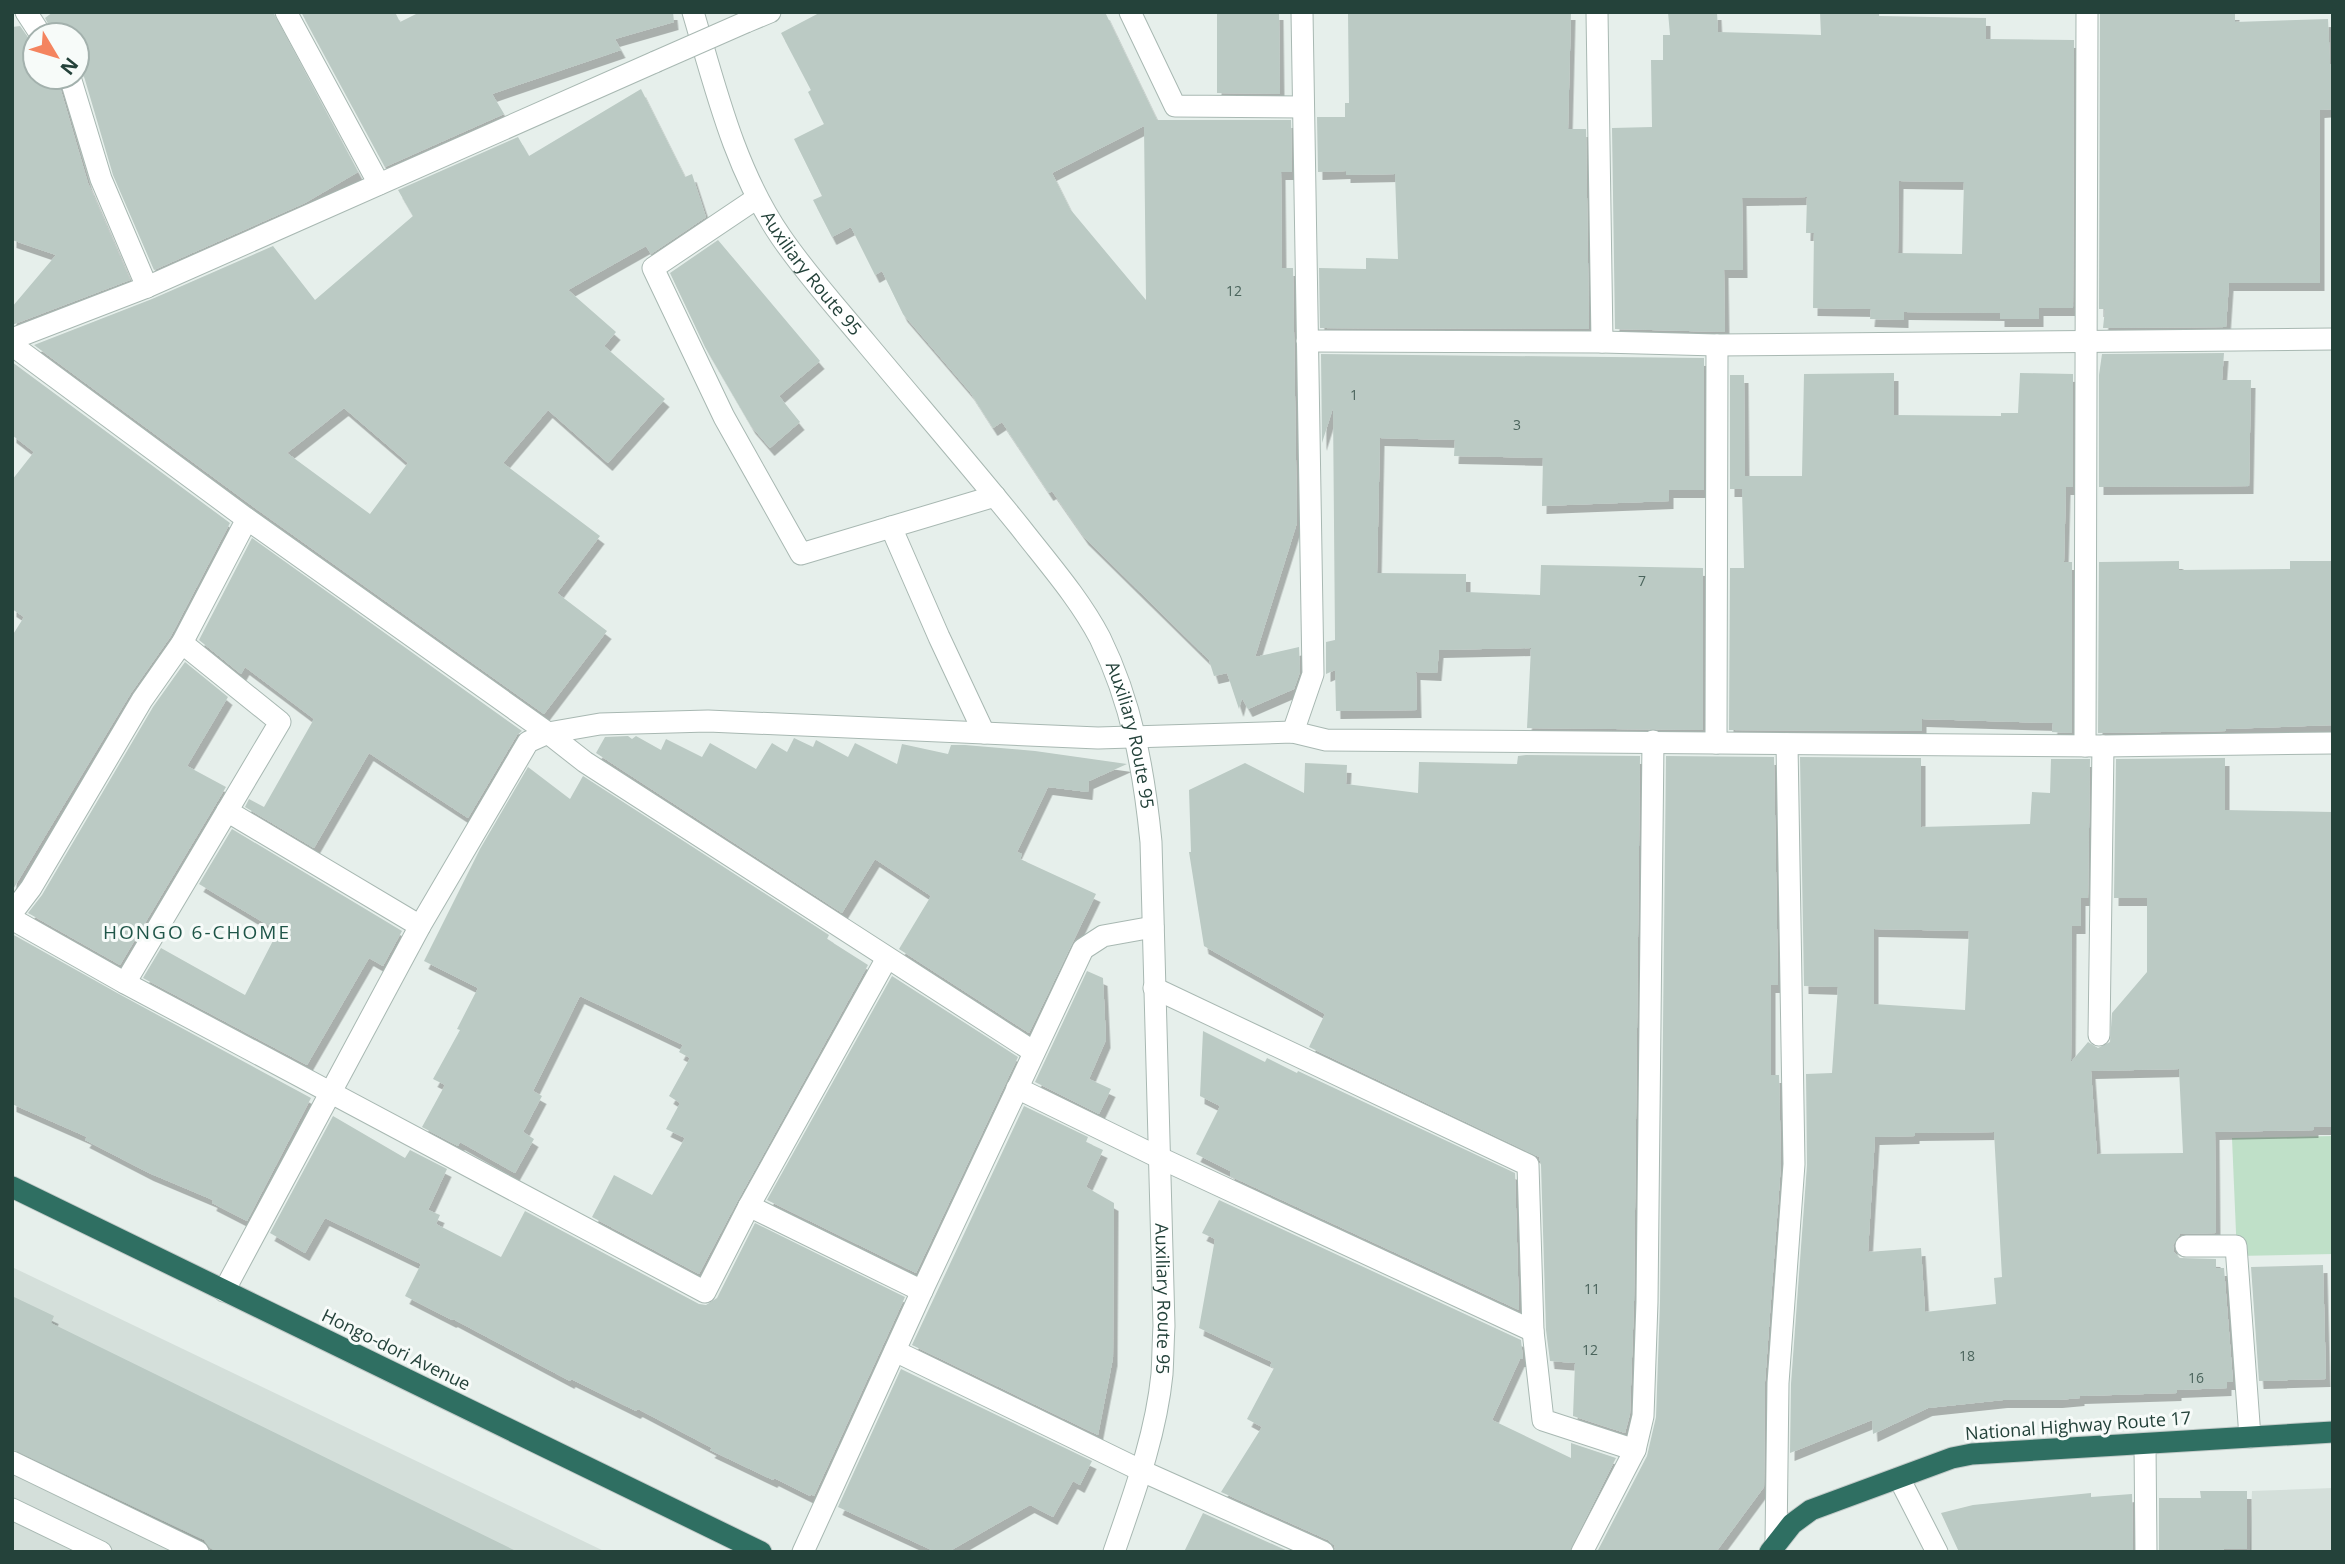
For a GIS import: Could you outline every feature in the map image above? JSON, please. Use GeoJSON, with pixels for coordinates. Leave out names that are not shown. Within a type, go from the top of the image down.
{"type":"FeatureCollection","features":[{"type":"Feature","properties":{"kind":"highway","name":"Hongo-dori Avenue"},"geometry":{"type":"LineString","coordinates":[[12,1187],[761,1552]]}},
{"type":"Feature","properties":{"kind":"highway","name":"National Highway Route 17"},"geometry":{"type":"LineString","coordinates":[[1773,1548],[1800,1516],[1811,1510],[1952,1458],[1972,1454],[2333,1432]]}},
{"type":"Feature","properties":{"kind":"street"},"geometry":{"type":"LineString","coordinates":[[286,12],[379,184]]}},
{"type":"Feature","properties":{"kind":"street","name":"Auxiliary Route 95"},"geometry":{"type":"LineString","coordinates":[[693,12],[727,127],[757,198],[781,237],[818,286],[995,496],[1067,587],[1099,637],[1122,688],[1137,738],[1146,788],[1151,842],[1164,1326],[1162,1377],[1142,1471],[1114,1552]]}},
{"type":"Feature","properties":{"kind":"street"},"geometry":{"type":"LineString","coordinates":[[12,339],[147,287],[770,12]]}},
{"type":"Feature","properties":{"kind":"street"},"geometry":{"type":"LineString","coordinates":[[1130,12],[1175,106],[1303,107]]}},
{"type":"Feature","properties":{"kind":"street"},"geometry":{"type":"LineString","coordinates":[[1293,732],[1313,674],[1302,12]]}},
{"type":"Feature","properties":{"kind":"street"},"geometry":{"type":"LineString","coordinates":[[1597,12],[1602,342]]}},
{"type":"Feature","properties":{"kind":"street"},"geometry":{"type":"LineString","coordinates":[[2087,12],[2087,341],[2099,1035]]}},
{"type":"Feature","properties":{"kind":"street"},"geometry":{"type":"LineString","coordinates":[[74,91],[101,179],[147,287]]}},
{"type":"Feature","properties":{"kind":"street"},"geometry":{"type":"LineString","coordinates":[[757,198],[653,268],[724,417],[801,554],[995,496]]}},
{"type":"Feature","properties":{"kind":"street"},"geometry":{"type":"LineString","coordinates":[[1307,341],[1717,345],[2333,339]]}},
{"type":"Feature","properties":{"kind":"street"},"geometry":{"type":"LineString","coordinates":[[12,345],[247,519],[585,762],[1034,1052]]}},
{"type":"Feature","properties":{"kind":"street"},"geometry":{"type":"LineString","coordinates":[[1716,743],[1717,345]]}},
{"type":"Feature","properties":{"kind":"street"},"geometry":{"type":"LineString","coordinates":[[12,913],[31,888],[142,700],[182,643],[247,519]]}},
{"type":"Feature","properties":{"kind":"street"},"geometry":{"type":"LineString","coordinates":[[891,527],[984,733]]}},
{"type":"Feature","properties":{"kind":"street"},"geometry":{"type":"LineString","coordinates":[[125,983],[279,722],[182,643]]}},
{"type":"Feature","properties":{"kind":"street"},"geometry":{"type":"LineString","coordinates":[[224,1291],[420,926],[528,742],[600,724],[708,721],[1098,738],[1293,732],[1326,740],[2094,746],[2333,743]]}},
{"type":"Feature","properties":{"kind":"street"},"geometry":{"type":"LineString","coordinates":[[1582,1552],[1635,1450],[1643,1416],[1647,1302],[1653,741]]}},
{"type":"Feature","properties":{"kind":"street"},"geometry":{"type":"LineString","coordinates":[[1773,1548],[1779,1383],[1794,1164],[1787,744]]}},
{"type":"Feature","properties":{"kind":"street"},"geometry":{"type":"LineString","coordinates":[[227,811],[420,926]]}},
{"type":"Feature","properties":{"kind":"street"},"geometry":{"type":"LineString","coordinates":[[12,919],[125,983],[705,1293],[749,1206],[887,958]]}},
{"type":"Feature","properties":{"kind":"street"},"geometry":{"type":"LineString","coordinates":[[803,1552],[1083,949],[1102,936],[1153,927]]}},
{"type":"Feature","properties":{"kind":"street"},"geometry":{"type":"LineString","coordinates":[[1154,988],[1528,1165],[1533,1331],[1543,1420],[1635,1450]]}},
{"type":"Feature","properties":{"kind":"street"},"geometry":{"type":"LineString","coordinates":[[1017,1088],[1158,1157],[1533,1331]]}},
{"type":"Feature","properties":{"kind":"street"},"geometry":{"type":"LineString","coordinates":[[749,1206],[922,1291]]}},
{"type":"Feature","properties":{"kind":"street"},"geometry":{"type":"LineString","coordinates":[[2186,1246],[2236,1246],[2250,1437]]}},
{"type":"Feature","properties":{"kind":"street"},"geometry":{"type":"LineString","coordinates":[[895,1351],[1142,1471],[1323,1552]]}},
{"type":"Feature","properties":{"kind":"street"},"geometry":{"type":"LineString","coordinates":[[2145,1444],[2146,1552]]}},
{"type":"Feature","properties":{"kind":"street"},"geometry":{"type":"LineString","coordinates":[[12,1462],[198,1552]]}},
{"type":"Feature","properties":{"kind":"street"},"geometry":{"type":"LineString","coordinates":[[1899,1478],[1937,1552]]}},
{"type":"Feature","properties":{"kind":"street"},"geometry":{"type":"LineString","coordinates":[[12,1509],[101,1552]]}},
{"type":"Feature","properties":{"kind":"shaded area"},"geometry":{"type":"Polygon","coordinates":[[[12,1267],[606,1552],[12,1552],[12,1267]]]}},
{"type":"Feature","properties":{"kind":"shaded area"},"geometry":{"type":"Polygon","coordinates":[[[2333,1488],[2333,1552],[2250,1552],[2252,1491],[2333,1488]]]}},
{"type":"Feature","properties":{"kind":"green space"},"geometry":{"type":"Polygon","coordinates":[[[2333,1136],[2333,1254],[2237,1256],[2232,1138],[2333,1136]]]}},
{"type":"Feature","properties":{"kind":"building"},"geometry":{"type":"Polygon","coordinates":[[[53,12],[273,12],[358,172],[305,203],[154,270],[113,175],[88,91],[91,91],[91,21],[47,21],[45,18],[53,12]]]}},
{"type":"Feature","properties":{"kind":"building"},"geometry":{"type":"Polygon","coordinates":[[[301,12],[395,12],[400,22],[420,12],[673,12],[674,22],[615,39],[621,50],[492,94],[504,114],[385,167],[301,12]]]}},
{"type":"Feature","properties":{"kind":"building"},"geometry":{"type":"Polygon","coordinates":[[[821,12],[1105,12],[1157,120],[1291,120],[1292,172],[1281,172],[1282,268],[1293,268],[1297,523],[1255,657],[1299,647],[1300,672],[1294,689],[1248,709],[1242,698],[1239,709],[1227,673],[1214,676],[1209,660],[1084,537],[1052,491],[1049,493],[1002,422],[993,428],[970,392],[903,314],[882,271],[875,275],[851,227],[832,237],[813,200],[822,196],[794,139],[824,124],[808,92],[811,90],[781,33],[821,12]],[[1144,126],[1052,173],[1070,209],[1146,300],[1144,126]]]}},
{"type":"Feature","properties":{"kind":"building"},"geometry":{"type":"Polygon","coordinates":[[[1217,12],[1279,12],[1280,94],[1217,93],[1217,12]]]}},
{"type":"Feature","properties":{"kind":"building"},"geometry":{"type":"Polygon","coordinates":[[[1348,12],[1571,12],[1568,129],[1586,129],[1589,329],[1320,328],[1319,268],[1366,269],[1366,258],[1398,259],[1395,174],[1346,175],[1346,171],[1318,172],[1317,117],[1345,117],[1345,103],[1349,103],[1348,12]]]}},
{"type":"Feature","properties":{"kind":"building"},"geometry":{"type":"Polygon","coordinates":[[[1668,12],[1717,12],[1718,32],[1821,35],[1820,12],[1879,12],[1879,16],[1986,18],[1986,39],[2074,40],[2073,308],[2039,308],[2039,319],[2000,319],[2000,313],[1904,312],[1904,320],[1870,319],[1871,309],[1813,308],[1814,233],[1806,233],[1807,197],[1742,198],[1743,270],[1724,270],[1725,332],[1615,329],[1612,128],[1652,127],[1651,60],[1663,60],[1663,35],[1670,35],[1668,12]],[[1899,181],[1898,253],[1962,254],[1964,182],[1899,181]]]}},
{"type":"Feature","properties":{"kind":"building"},"geometry":{"type":"Polygon","coordinates":[[[2100,12],[2235,12],[2235,22],[2328,19],[2330,64],[2333,64],[2333,109],[2320,110],[2320,283],[2229,283],[2226,327],[2103,328],[2105,309],[2099,309],[2100,12]]]}},
{"type":"Feature","properties":{"kind":"building"},"geometry":{"type":"Polygon","coordinates":[[[12,27],[21,27],[21,91],[61,91],[88,183],[130,280],[12,325],[12,307],[56,255],[12,240],[12,27]]]}},
{"type":"Feature","properties":{"kind":"building"},"geometry":{"type":"Polygon","coordinates":[[[641,89],[685,177],[692,174],[706,217],[651,254],[646,246],[568,290],[616,332],[604,346],[665,399],[608,463],[548,410],[503,463],[600,536],[557,593],[607,631],[544,714],[255,508],[34,345],[152,299],[273,246],[315,300],[413,216],[398,190],[518,137],[529,156],[641,89]],[[344,408],[287,453],[370,514],[408,463],[344,408]]]}},
{"type":"Feature","properties":{"kind":"building"},"geometry":{"type":"Polygon","coordinates":[[[718,240],[820,361],[779,396],[800,422],[770,448],[751,426],[705,347],[670,273],[718,240]]]}},
{"type":"Feature","properties":{"kind":"building"},"geometry":{"type":"Polygon","coordinates":[[[2224,353],[2222,380],[2251,380],[2249,486],[2099,487],[2099,375],[2102,354],[2224,353]]]}},
{"type":"Feature","properties":{"kind":"building"},"geometry":{"type":"Polygon","coordinates":[[[1321,354],[1704,358],[1704,490],[1669,490],[1669,501],[1542,506],[1543,458],[1454,456],[1455,440],[1380,438],[1377,573],[1466,574],[1466,592],[1540,595],[1541,565],[1703,568],[1703,730],[1527,728],[1531,648],[1439,650],[1437,673],[1416,672],[1417,710],[1336,711],[1335,670],[1326,674],[1326,642],[1335,640],[1333,408],[1322,443],[1321,354]]]}},
{"type":"Feature","properties":{"kind":"building"},"geometry":{"type":"Polygon","coordinates":[[[12,362],[230,523],[171,636],[131,693],[12,891],[12,636],[24,617],[12,609],[12,480],[34,452],[12,435],[12,362]]]}},
{"type":"Feature","properties":{"kind":"building"},"geometry":{"type":"Polygon","coordinates":[[[1894,373],[1894,415],[2001,416],[2001,413],[2018,413],[2020,373],[2073,374],[2073,487],[2066,487],[2064,562],[2072,562],[2072,733],[2052,732],[2053,723],[1922,719],[1922,731],[1729,730],[1730,568],[1744,568],[1742,489],[1730,489],[1730,375],[1744,375],[1745,476],[1802,476],[1804,374],[1894,373]]]}},
{"type":"Feature","properties":{"kind":"building"},"geometry":{"type":"Polygon","coordinates":[[[252,538],[522,731],[517,735],[468,818],[369,753],[314,848],[245,807],[249,799],[264,807],[314,719],[245,667],[241,674],[199,640],[252,538]]]}},
{"type":"Feature","properties":{"kind":"building"},"geometry":{"type":"Polygon","coordinates":[[[2179,561],[2179,570],[2290,569],[2290,561],[2333,561],[2333,725],[2226,731],[2098,733],[2099,562],[2179,561]]]}},
{"type":"Feature","properties":{"kind":"building"},"geometry":{"type":"Polygon","coordinates":[[[185,662],[228,697],[187,766],[226,787],[120,965],[28,913],[42,895],[153,707],[185,662]]]}},
{"type":"Feature","properties":{"kind":"building"},"geometry":{"type":"Polygon","coordinates":[[[628,736],[632,739],[636,736],[661,750],[666,739],[702,757],[710,743],[756,769],[772,743],[787,752],[794,738],[813,747],[816,740],[848,757],[855,743],[897,764],[902,744],[948,754],[951,745],[965,745],[1035,751],[1127,764],[1089,781],[1088,792],[1048,787],[1017,852],[1022,854],[1020,859],[1096,894],[1029,1033],[899,949],[931,896],[875,859],[842,913],[596,753],[605,737],[628,736]]]}},
{"type":"Feature","properties":{"kind":"building"},"geometry":{"type":"Polygon","coordinates":[[[1518,756],[1640,756],[1634,1302],[1630,1414],[1625,1433],[1573,1416],[1575,1363],[1550,1361],[1546,1330],[1539,1157],[1309,1047],[1325,1014],[1204,946],[1189,852],[1189,790],[1245,763],[1304,793],[1305,763],[1347,765],[1346,784],[1418,793],[1419,762],[1517,764],[1518,756]]]}},
{"type":"Feature","properties":{"kind":"building"},"geometry":{"type":"Polygon","coordinates":[[[1666,756],[1774,757],[1778,985],[1771,985],[1771,1075],[1779,1075],[1781,1164],[1765,1382],[1764,1487],[1716,1552],[1597,1552],[1647,1456],[1656,1417],[1660,1302],[1666,756]]]}},
{"type":"Feature","properties":{"kind":"building"},"geometry":{"type":"Polygon","coordinates":[[[1800,757],[1921,758],[1921,827],[2030,824],[2032,792],[2050,793],[2051,759],[2090,759],[2088,898],[2081,898],[2081,926],[2072,926],[2071,1062],[2088,1042],[2098,1048],[2110,1042],[2112,1013],[2147,972],[2147,898],[2114,898],[2116,759],[2225,758],[2225,810],[2333,812],[2333,1127],[2314,1127],[2314,1130],[2215,1132],[2216,1233],[2180,1234],[2173,1245],[2174,1252],[2180,1258],[2216,1259],[2216,1268],[2224,1268],[2233,1382],[2227,1382],[2227,1388],[2177,1390],[2177,1393],[2080,1396],[2058,1400],[2003,1400],[1928,1408],[1873,1434],[1872,1420],[1790,1453],[1791,1384],[1807,1165],[1806,1074],[1832,1073],[1838,987],[1804,986],[1800,757]],[[1874,929],[1874,1004],[1965,1010],[1969,931],[1874,929]],[[2179,1069],[2091,1071],[2097,1154],[2183,1153],[2179,1069]],[[1994,1132],[1915,1133],[1915,1136],[1875,1137],[1868,1252],[1921,1248],[1925,1312],[1996,1304],[1994,1278],[2002,1277],[1994,1132]]]}},
{"type":"Feature","properties":{"kind":"building"},"geometry":{"type":"Polygon","coordinates":[[[528,767],[570,799],[583,776],[829,935],[827,939],[868,965],[699,1274],[592,1217],[614,1175],[652,1195],[685,1138],[666,1129],[680,1103],[669,1096],[690,1058],[679,1052],[683,1045],[580,996],[533,1091],[542,1096],[523,1132],[534,1139],[515,1173],[460,1142],[458,1146],[422,1127],[445,1085],[433,1079],[460,1030],[457,1029],[478,988],[424,961],[480,849],[528,767]]]}},
{"type":"Feature","properties":{"kind":"building"},"geometry":{"type":"Polygon","coordinates":[[[232,829],[402,931],[383,966],[369,958],[307,1065],[143,978],[161,948],[245,995],[278,931],[199,884],[232,829]]]}},
{"type":"Feature","properties":{"kind":"building"},"geometry":{"type":"Polygon","coordinates":[[[12,934],[311,1098],[247,1221],[212,1203],[213,1200],[149,1173],[85,1140],[87,1137],[12,1104],[12,934]]]}},
{"type":"Feature","properties":{"kind":"building"},"geometry":{"type":"Polygon","coordinates":[[[1087,971],[1103,978],[1106,1040],[1089,1079],[1111,1089],[1099,1114],[1035,1082],[1087,971]]]}},
{"type":"Feature","properties":{"kind":"building"},"geometry":{"type":"Polygon","coordinates":[[[892,976],[1018,1057],[916,1273],[767,1200],[892,976]]]}},
{"type":"Feature","properties":{"kind":"building"},"geometry":{"type":"Polygon","coordinates":[[[1203,1031],[1265,1062],[1267,1058],[1297,1073],[1298,1071],[1515,1173],[1519,1310],[1230,1176],[1230,1171],[1196,1154],[1220,1106],[1200,1096],[1203,1031]]]}},
{"type":"Feature","properties":{"kind":"building"},"geometry":{"type":"Polygon","coordinates":[[[1024,1106],[1088,1137],[1086,1142],[1103,1150],[1086,1187],[1114,1203],[1113,1358],[1098,1435],[912,1345],[1024,1106]]]}},
{"type":"Feature","properties":{"kind":"building"},"geometry":{"type":"Polygon","coordinates":[[[333,1116],[405,1158],[410,1150],[447,1169],[428,1210],[440,1215],[436,1224],[501,1257],[525,1211],[699,1304],[706,1305],[717,1298],[755,1223],[905,1297],[814,1496],[710,1450],[712,1448],[638,1409],[636,1411],[571,1379],[570,1381],[405,1296],[421,1264],[325,1218],[305,1253],[270,1233],[333,1116]]]}},
{"type":"Feature","properties":{"kind":"building"},"geometry":{"type":"Polygon","coordinates":[[[1219,1200],[1521,1340],[1523,1359],[1520,1359],[1492,1420],[1571,1458],[1571,1443],[1616,1458],[1569,1552],[1336,1552],[1334,1545],[1328,1540],[1221,1492],[1262,1427],[1247,1419],[1274,1368],[1270,1366],[1272,1362],[1199,1328],[1215,1239],[1202,1233],[1219,1200]]]}},
{"type":"Feature","properties":{"kind":"building"},"geometry":{"type":"Polygon","coordinates":[[[2323,1265],[2326,1379],[2259,1381],[2251,1267],[2323,1265]]]}},
{"type":"Feature","properties":{"kind":"building"},"geometry":{"type":"Polygon","coordinates":[[[12,1296],[54,1316],[51,1323],[518,1552],[217,1552],[204,1540],[12,1449],[12,1296]]]}},
{"type":"Feature","properties":{"kind":"building"},"geometry":{"type":"Polygon","coordinates":[[[901,1369],[1092,1461],[1080,1485],[1073,1481],[1053,1517],[1030,1505],[948,1552],[936,1552],[838,1507],[901,1369]]]}},
{"type":"Feature","properties":{"kind":"building"},"geometry":{"type":"Polygon","coordinates":[[[2200,1491],[2247,1491],[2247,1549],[2224,1549],[2224,1552],[2159,1552],[2159,1498],[2201,1498],[2200,1491]]]}},
{"type":"Feature","properties":{"kind":"building"},"geometry":{"type":"Polygon","coordinates":[[[2091,1493],[2091,1497],[2132,1494],[2133,1552],[1959,1552],[1941,1513],[1973,1505],[2091,1493]]]}},
{"type":"Feature","properties":{"kind":"building"},"geometry":{"type":"Polygon","coordinates":[[[1203,1513],[1290,1552],[1184,1552],[1203,1513]]]}},
{"type":"Feature","properties":{"kind":"district","name":"HONGO 6-CHOME"},"geometry":{"type":"Point","coordinates":[197,932]}}]}
